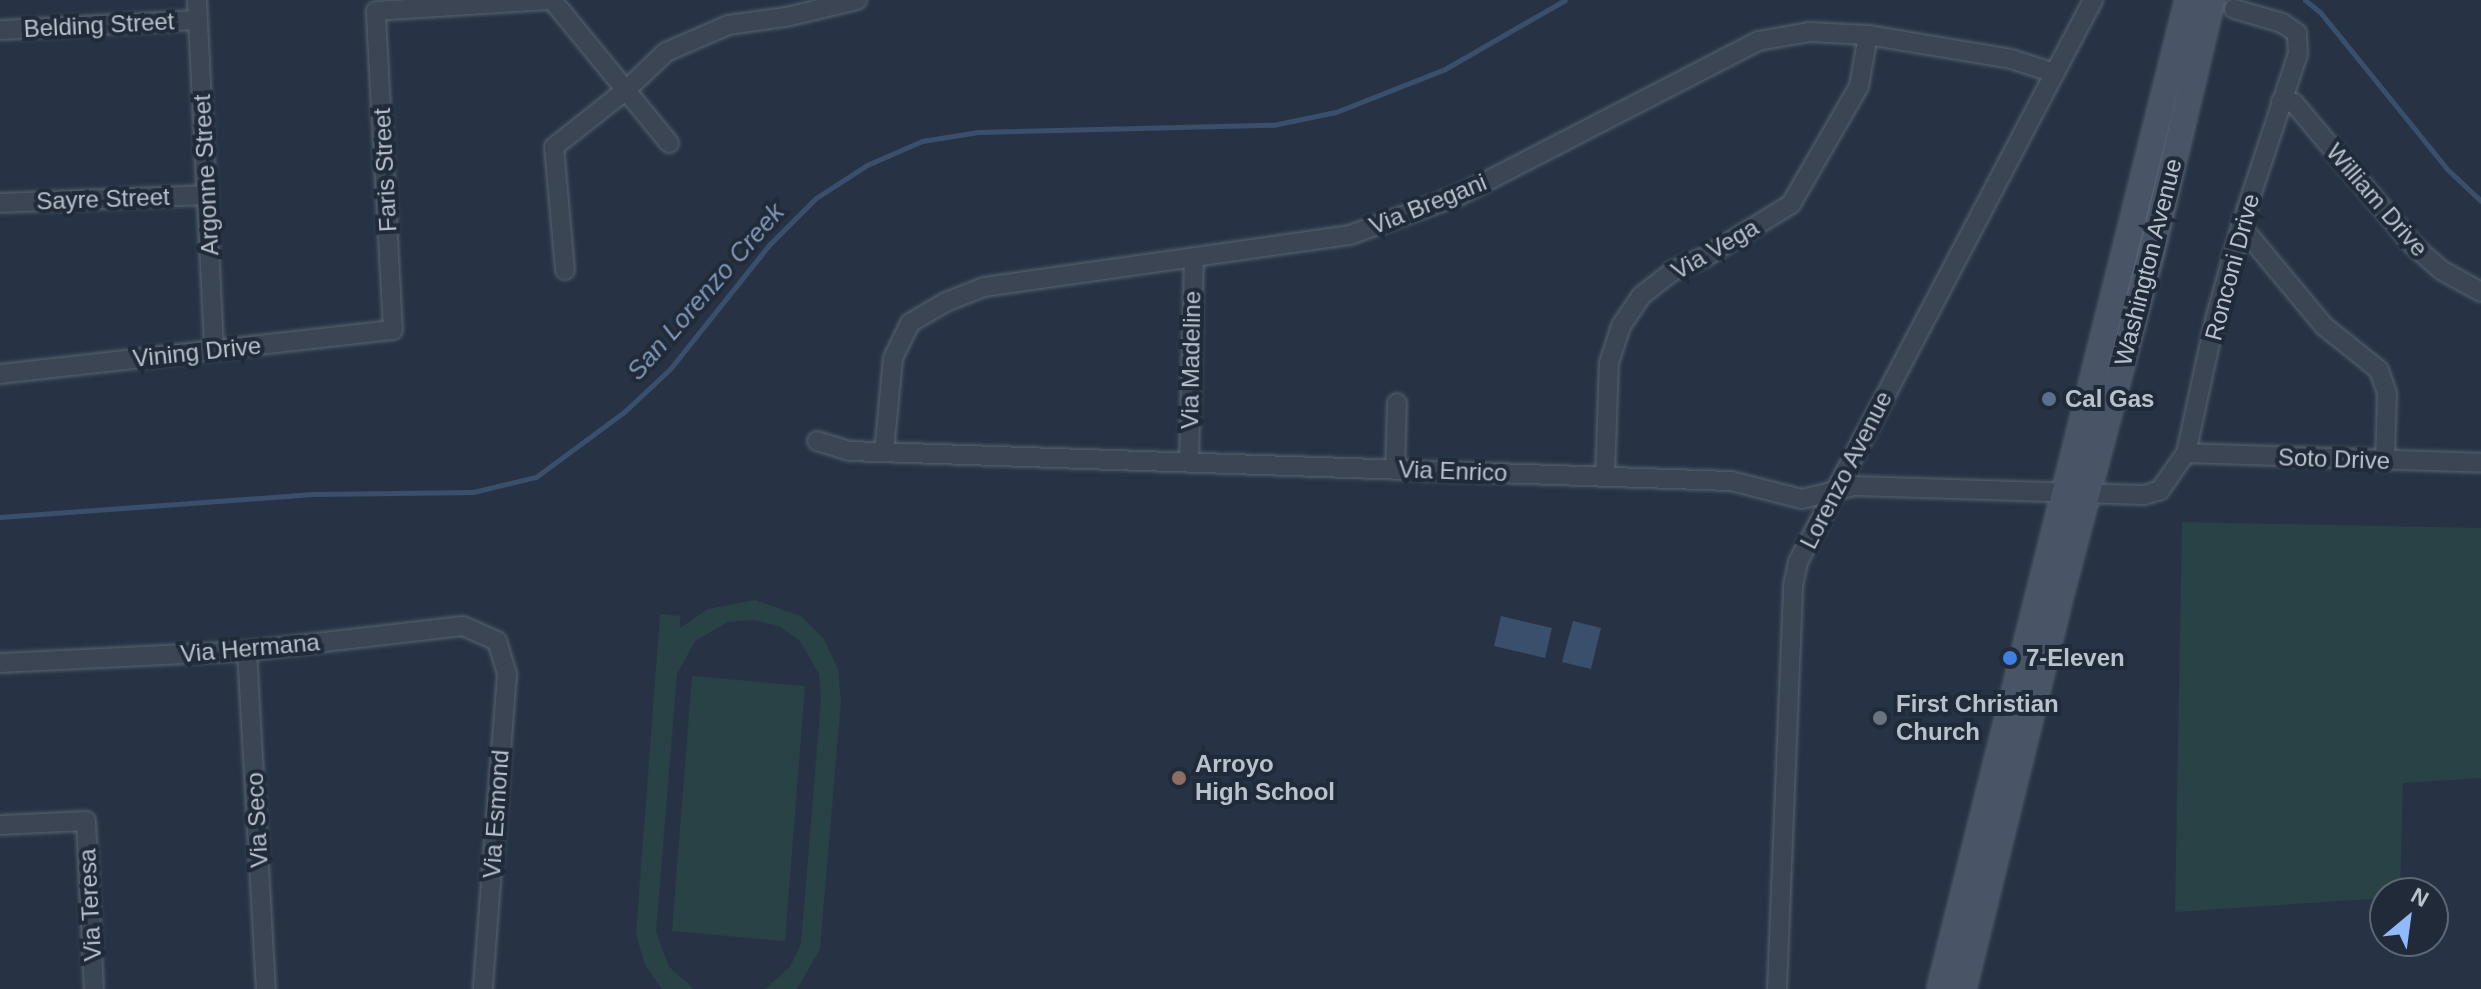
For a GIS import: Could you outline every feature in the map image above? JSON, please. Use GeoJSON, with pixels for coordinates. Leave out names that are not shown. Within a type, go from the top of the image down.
{"type":"FeatureCollection","features":[{"type":"Feature","properties":{"kind":"main road","name":"Washington Avenue"},"geometry":{"type":"LineString","coordinates":[[1963,989],[2188,0]]}},
{"type":"Feature","properties":{"kind":"main road","name":"Washington Avenue"},"geometry":{"type":"LineString","coordinates":[[1940,989],[2075,493],[2152,251],[2223,5]]}},
{"type":"Feature","properties":{"kind":"street","name":"Argonne Street"},"geometry":{"type":"LineString","coordinates":[[197,0],[214,350]]}},
{"type":"Feature","properties":{"kind":"street","name":"Faris Street"},"geometry":{"type":"LineString","coordinates":[[393,330],[376,11],[552,0],[626,90]]}},
{"type":"Feature","properties":{"kind":"street"},"geometry":{"type":"LineString","coordinates":[[565,270],[554,147],[626,90],[666,52],[728,25],[786,17],[857,0]]}},
{"type":"Feature","properties":{"kind":"street","name":"Lorenzo Avenue"},"geometry":{"type":"LineString","coordinates":[[1777,989],[1793,586],[1798,562],[2093,0]]}},
{"type":"Feature","properties":{"kind":"street","name":"Ronconi Drive"},"geometry":{"type":"LineString","coordinates":[[2075,493],[2144,495],[2160,490],[2186,453],[2215,320],[2241,226],[2281,101],[2293,75],[2297,33],[2282,23],[2223,5]]}},
{"type":"Feature","properties":{"kind":"street","name":"Belding Street"},"geometry":{"type":"LineString","coordinates":[[0,30],[198,20]]}},
{"type":"Feature","properties":{"kind":"street","name":"Via Bregani"},"geometry":{"type":"LineString","coordinates":[[884,452],[893,358],[910,323],[946,302],[984,287],[1194,260],[1350,235],[1458,196],[1758,41],[1810,32],[1868,35],[2011,59],[2054,73]]}},
{"type":"Feature","properties":{"kind":"street","name":"Via Vega"},"geometry":{"type":"LineString","coordinates":[[1605,476],[1609,363],[1621,326],[1641,296],[1673,271],[1705,257],[1791,204],[1859,86],[1868,35]]}},
{"type":"Feature","properties":{"kind":"street"},"geometry":{"type":"LineString","coordinates":[[626,90],[669,143]]}},
{"type":"Feature","properties":{"kind":"street","name":"William Drive"},"geometry":{"type":"LineString","coordinates":[[2281,101],[2294,103],[2415,247],[2441,270],[2481,292]]}},
{"type":"Feature","properties":{"kind":"street","name":"Sayre Street"},"geometry":{"type":"LineString","coordinates":[[0,203],[207,195]]}},
{"type":"Feature","properties":{"kind":"street"},"geometry":{"type":"LineString","coordinates":[[2241,226],[2324,326],[2379,370],[2387,393],[2385,461]]}},
{"type":"Feature","properties":{"kind":"street","name":"Via Madeline"},"geometry":{"type":"LineString","coordinates":[[1189,461],[1194,260]]}},
{"type":"Feature","properties":{"kind":"street","name":"Vining Drive"},"geometry":{"type":"LineString","coordinates":[[0,374],[393,330]]}},
{"type":"Feature","properties":{"kind":"street"},"geometry":{"type":"LineString","coordinates":[[1395,470],[1397,403]]}},
{"type":"Feature","properties":{"kind":"street","name":"Via Enrico"},"geometry":{"type":"LineString","coordinates":[[817,441],[849,451],[1731,481],[1802,499],[1833,494],[1855,486],[2075,493]]}},
{"type":"Feature","properties":{"kind":"street","name":"Soto Drive"},"geometry":{"type":"LineString","coordinates":[[2186,453],[2481,463]]}},
{"type":"Feature","properties":{"kind":"street","name":"Via Hermana"},"geometry":{"type":"LineString","coordinates":[[0,663],[247,651],[463,626],[497,641]]}},
{"type":"Feature","properties":{"kind":"street","name":"Via Esmond"},"geometry":{"type":"LineString","coordinates":[[483,989],[507,674],[497,641]]}},
{"type":"Feature","properties":{"kind":"street","name":"Via Seco"},"geometry":{"type":"LineString","coordinates":[[247,651],[266,989]]}},
{"type":"Feature","properties":{"kind":"street","name":"Via Teresa"},"geometry":{"type":"LineString","coordinates":[[0,825],[86,821],[94,989]]}},
{"type":"Feature","properties":{"kind":"green space"},"geometry":{"type":"Polygon","coordinates":[[[2182,522],[2481,528],[2481,778],[2403,783],[2400,877],[2369,877],[2369,899],[2175,912],[2182,522]]]}},
{"type":"Feature","properties":{"kind":"green space"},"geometry":{"type":"Polygon","coordinates":[[[755,600],[801,616],[824,639],[838,669],[841,701],[820,949],[797,989],[765,989],[790,967],[801,944],[821,699],[819,674],[800,641],[779,626],[754,620],[728,622],[695,641],[677,674],[656,932],[669,967],[694,989],[662,989],[645,965],[636,934],[660,614],[680,616],[680,628],[708,609],[755,600]]]}},
{"type":"Feature","properties":{"kind":"green space"},"geometry":{"type":"Polygon","coordinates":[[[692,676],[805,686],[785,941],[672,931],[692,676]]]}},
{"type":"Feature","properties":{"kind":"water"},"geometry":{"type":"Polygon","coordinates":[[[1501,616],[1552,628],[1545,658],[1494,646],[1501,616]]]}},
{"type":"Feature","properties":{"kind":"water"},"geometry":{"type":"Polygon","coordinates":[[[1573,621],[1601,628],[1591,669],[1562,662],[1573,621]]]}},
{"type":"Feature","properties":{"kind":"waterway","name":"San Lorenzo Creek"},"geometry":{"type":"LineString","coordinates":[[0,517],[316,494],[473,492],[536,477],[624,412],[670,369],[769,245],[816,198],[867,165],[922,141],[978,132],[1273,125],[1336,112],[1445,69],[1565,0]]}},
{"type":"Feature","properties":{"kind":"waterway","name":"San Lorenzo Creek"},"geometry":{"type":"LineString","coordinates":[[2305,0],[2320,12],[2448,170],[2481,201]]}},
{"type":"Feature","properties":{"kind":"place","name":"Cal Gas"},"geometry":{"type":"Point","coordinates":[2049,399]}},
{"type":"Feature","properties":{"kind":"place","name":"7-Eleven"},"geometry":{"type":"Point","coordinates":[2010,658]}},
{"type":"Feature","properties":{"kind":"place","name":"First Christian Church"},"geometry":{"type":"Point","coordinates":[1880,718]}},
{"type":"Feature","properties":{"kind":"place","name":"Arroyo High School"},"geometry":{"type":"Point","coordinates":[1179,778]}}]}
